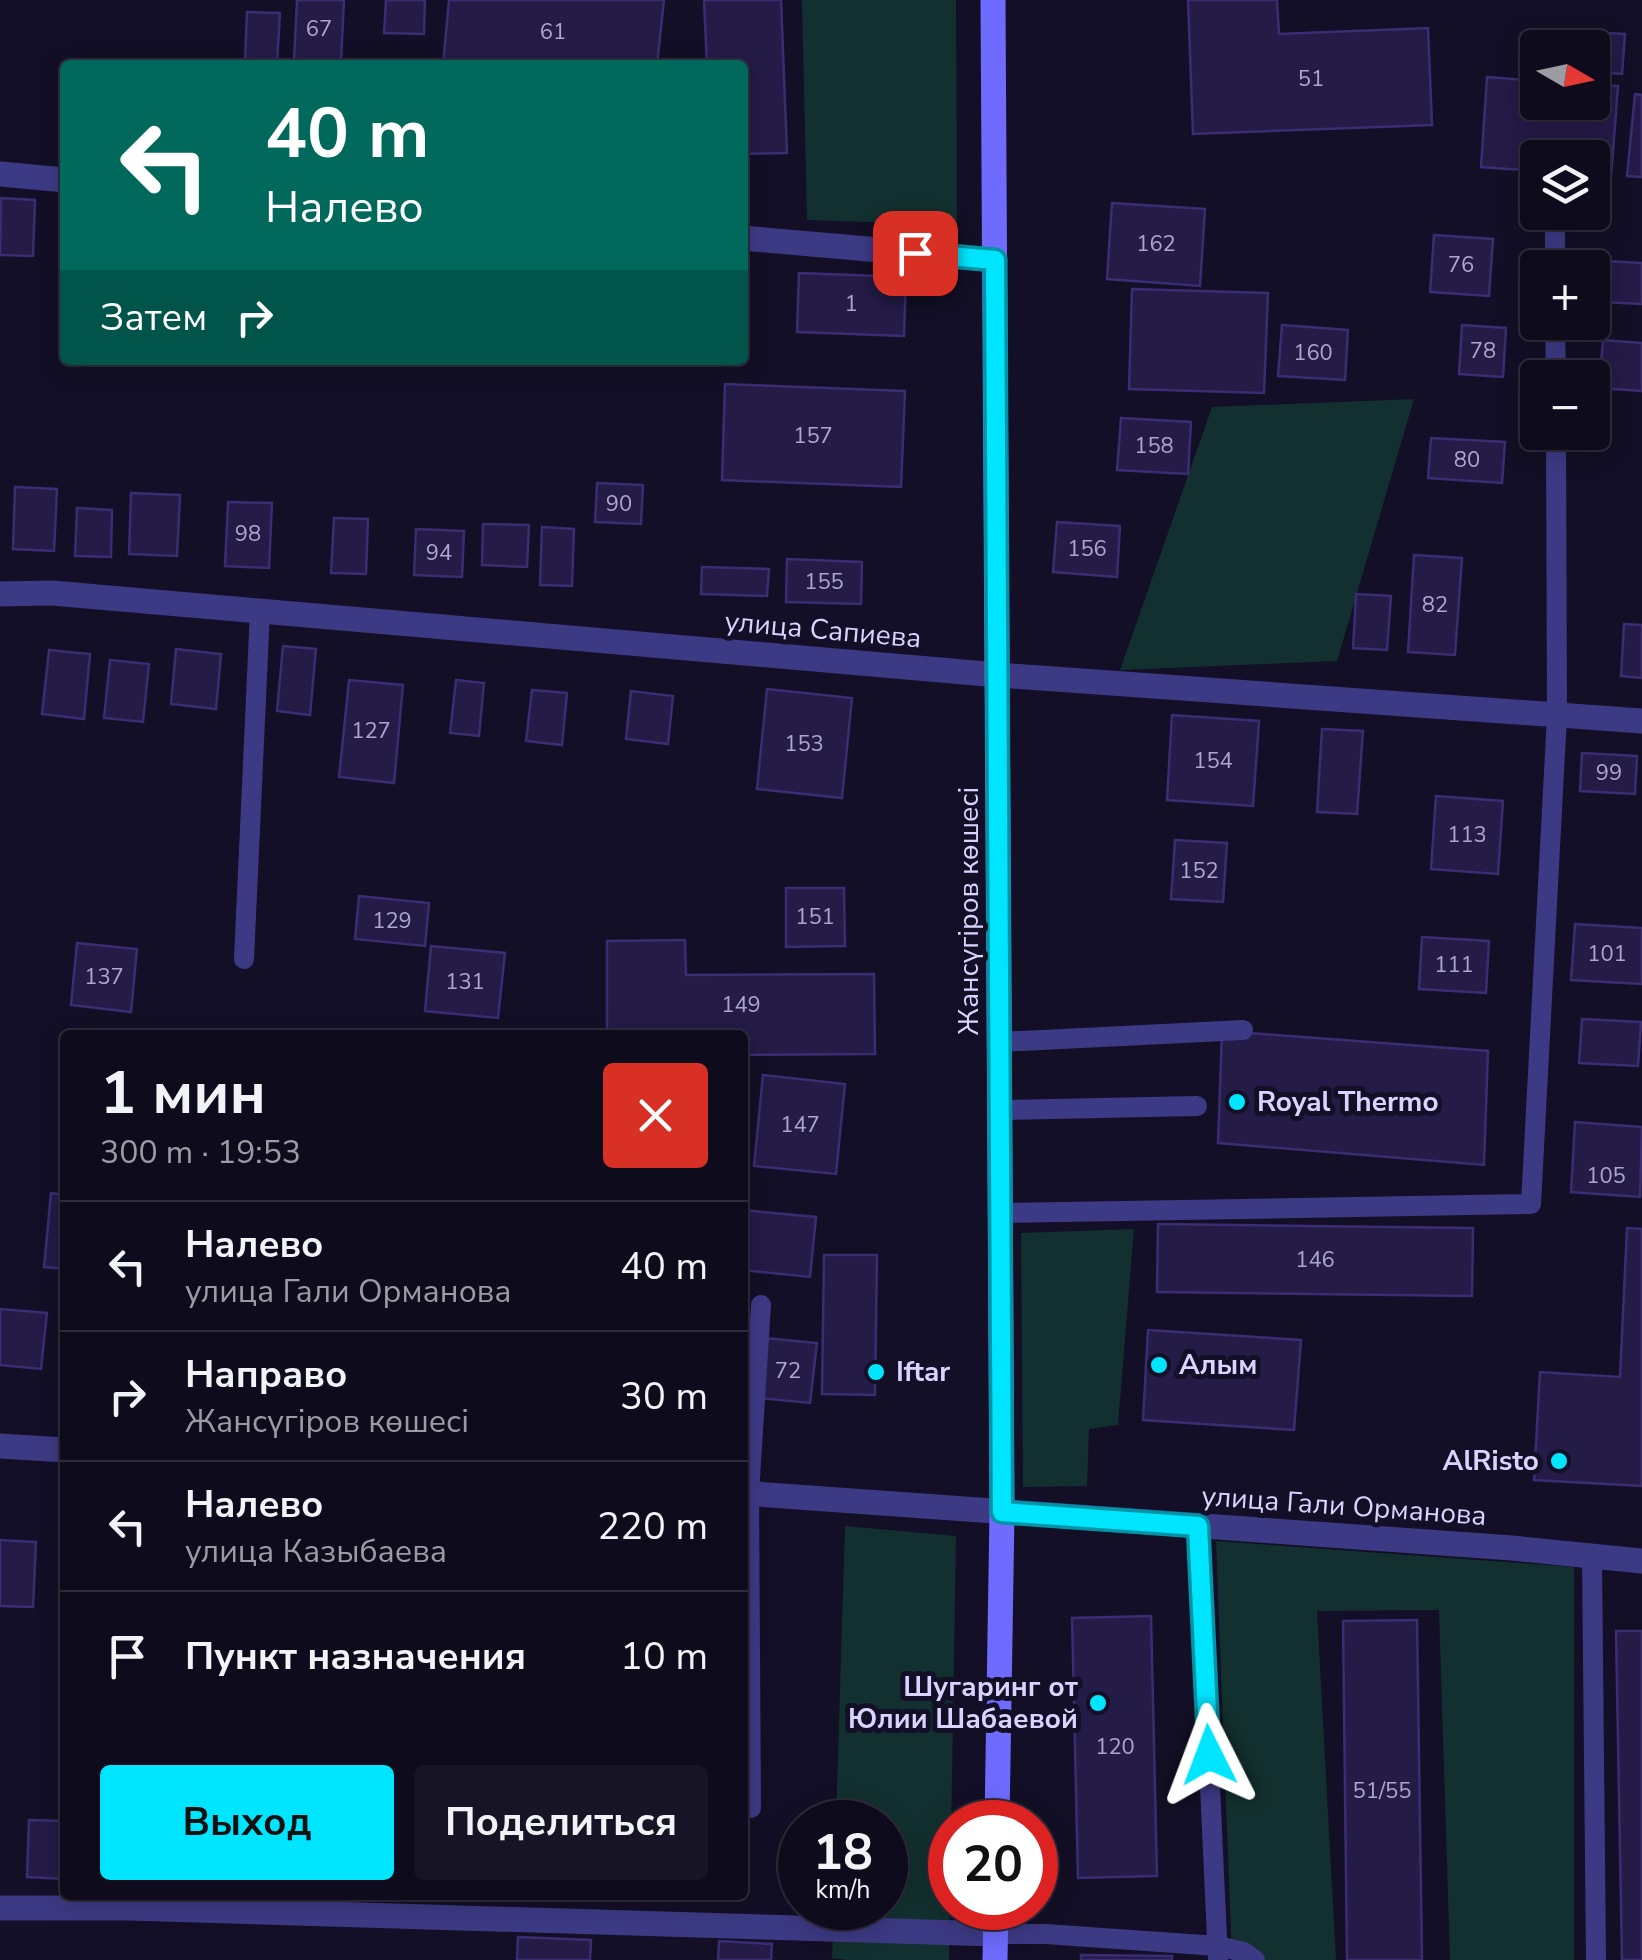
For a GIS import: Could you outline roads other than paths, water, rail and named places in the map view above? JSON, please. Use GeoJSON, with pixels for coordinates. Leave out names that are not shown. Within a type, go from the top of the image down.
{"type":"FeatureCollection","features":[{"type":"Feature","properties":{"kind":"main road","name":"Жансүгіров көшесі"},"geometry":{"type":"LineString","coordinates":[[993,0],[1002,1512],[997,1800]]}},
{"type":"Feature","properties":{"kind":"street"},"geometry":{"type":"LineString","coordinates":[[0,174],[60,180]]}},
{"type":"Feature","properties":{"kind":"street"},"geometry":{"type":"LineString","coordinates":[[748,239],[995,260]]}},
{"type":"Feature","properties":{"kind":"street","name":"улица Сапиева"},"geometry":{"type":"LineString","coordinates":[[0,594],[52,593],[998,676],[1642,721]]}},
{"type":"Feature","properties":{"kind":"street"},"geometry":{"type":"LineString","coordinates":[[0,1446],[60,1450]]}},
{"type":"Feature","properties":{"kind":"street","name":"улица Гали Орманова"},"geometry":{"type":"LineString","coordinates":[[748,1494],[1642,1561]]}},
{"type":"Feature","properties":{"kind":"street"},"geometry":{"type":"LineString","coordinates":[[0,1908],[170,1909],[995,1947]]}},
{"type":"Feature","properties":{"kind":"lane"},"geometry":{"type":"LineString","coordinates":[[1000,1212],[1531,1204],[1557,716],[1556,450]]}},
{"type":"Feature","properties":{"kind":"lane"},"geometry":{"type":"LineString","coordinates":[[244,960],[260,612]]}},
{"type":"Feature","properties":{"kind":"lane"},"geometry":{"type":"LineString","coordinates":[[1000,1042],[1243,1030]]}},
{"type":"Feature","properties":{"kind":"lane"},"geometry":{"type":"LineString","coordinates":[[1000,1110],[1198,1106]]}},
{"type":"Feature","properties":{"kind":"lane"},"geometry":{"type":"LineString","coordinates":[[748,1469],[761,1305]]}},
{"type":"Feature","properties":{"kind":"lane"},"geometry":{"type":"LineString","coordinates":[[1198,1526],[1218,1953]]}},
{"type":"Feature","properties":{"kind":"lane"},"geometry":{"type":"LineString","coordinates":[[1592,1556],[1596,1960]]}},
{"type":"Feature","properties":{"kind":"lane"},"geometry":{"type":"LineString","coordinates":[[748,1599],[752,1808]]}},
{"type":"Feature","properties":{"kind":"lane"},"geometry":{"type":"LineString","coordinates":[[995,1947],[1045,1934],[1218,1953],[1244,1952],[1256,1960]]}},
{"type":"Feature","properties":{"kind":"place","name":"Royal Thermo"},"geometry":{"type":"Point","coordinates":[1237,1102]}},
{"type":"Feature","properties":{"kind":"place","name":"Алым"},"geometry":{"type":"Point","coordinates":[1159,1365]}},
{"type":"Feature","properties":{"kind":"place","name":"Iftar"},"geometry":{"type":"Point","coordinates":[876,1372]}},
{"type":"Feature","properties":{"kind":"place","name":"AlRisto"},"geometry":{"type":"Point","coordinates":[1559,1461]}},
{"type":"Feature","properties":{"kind":"place","name":"Шугаринг от Юлии Шабаевой"},"geometry":{"type":"Point","coordinates":[1098,1703]}}]}
